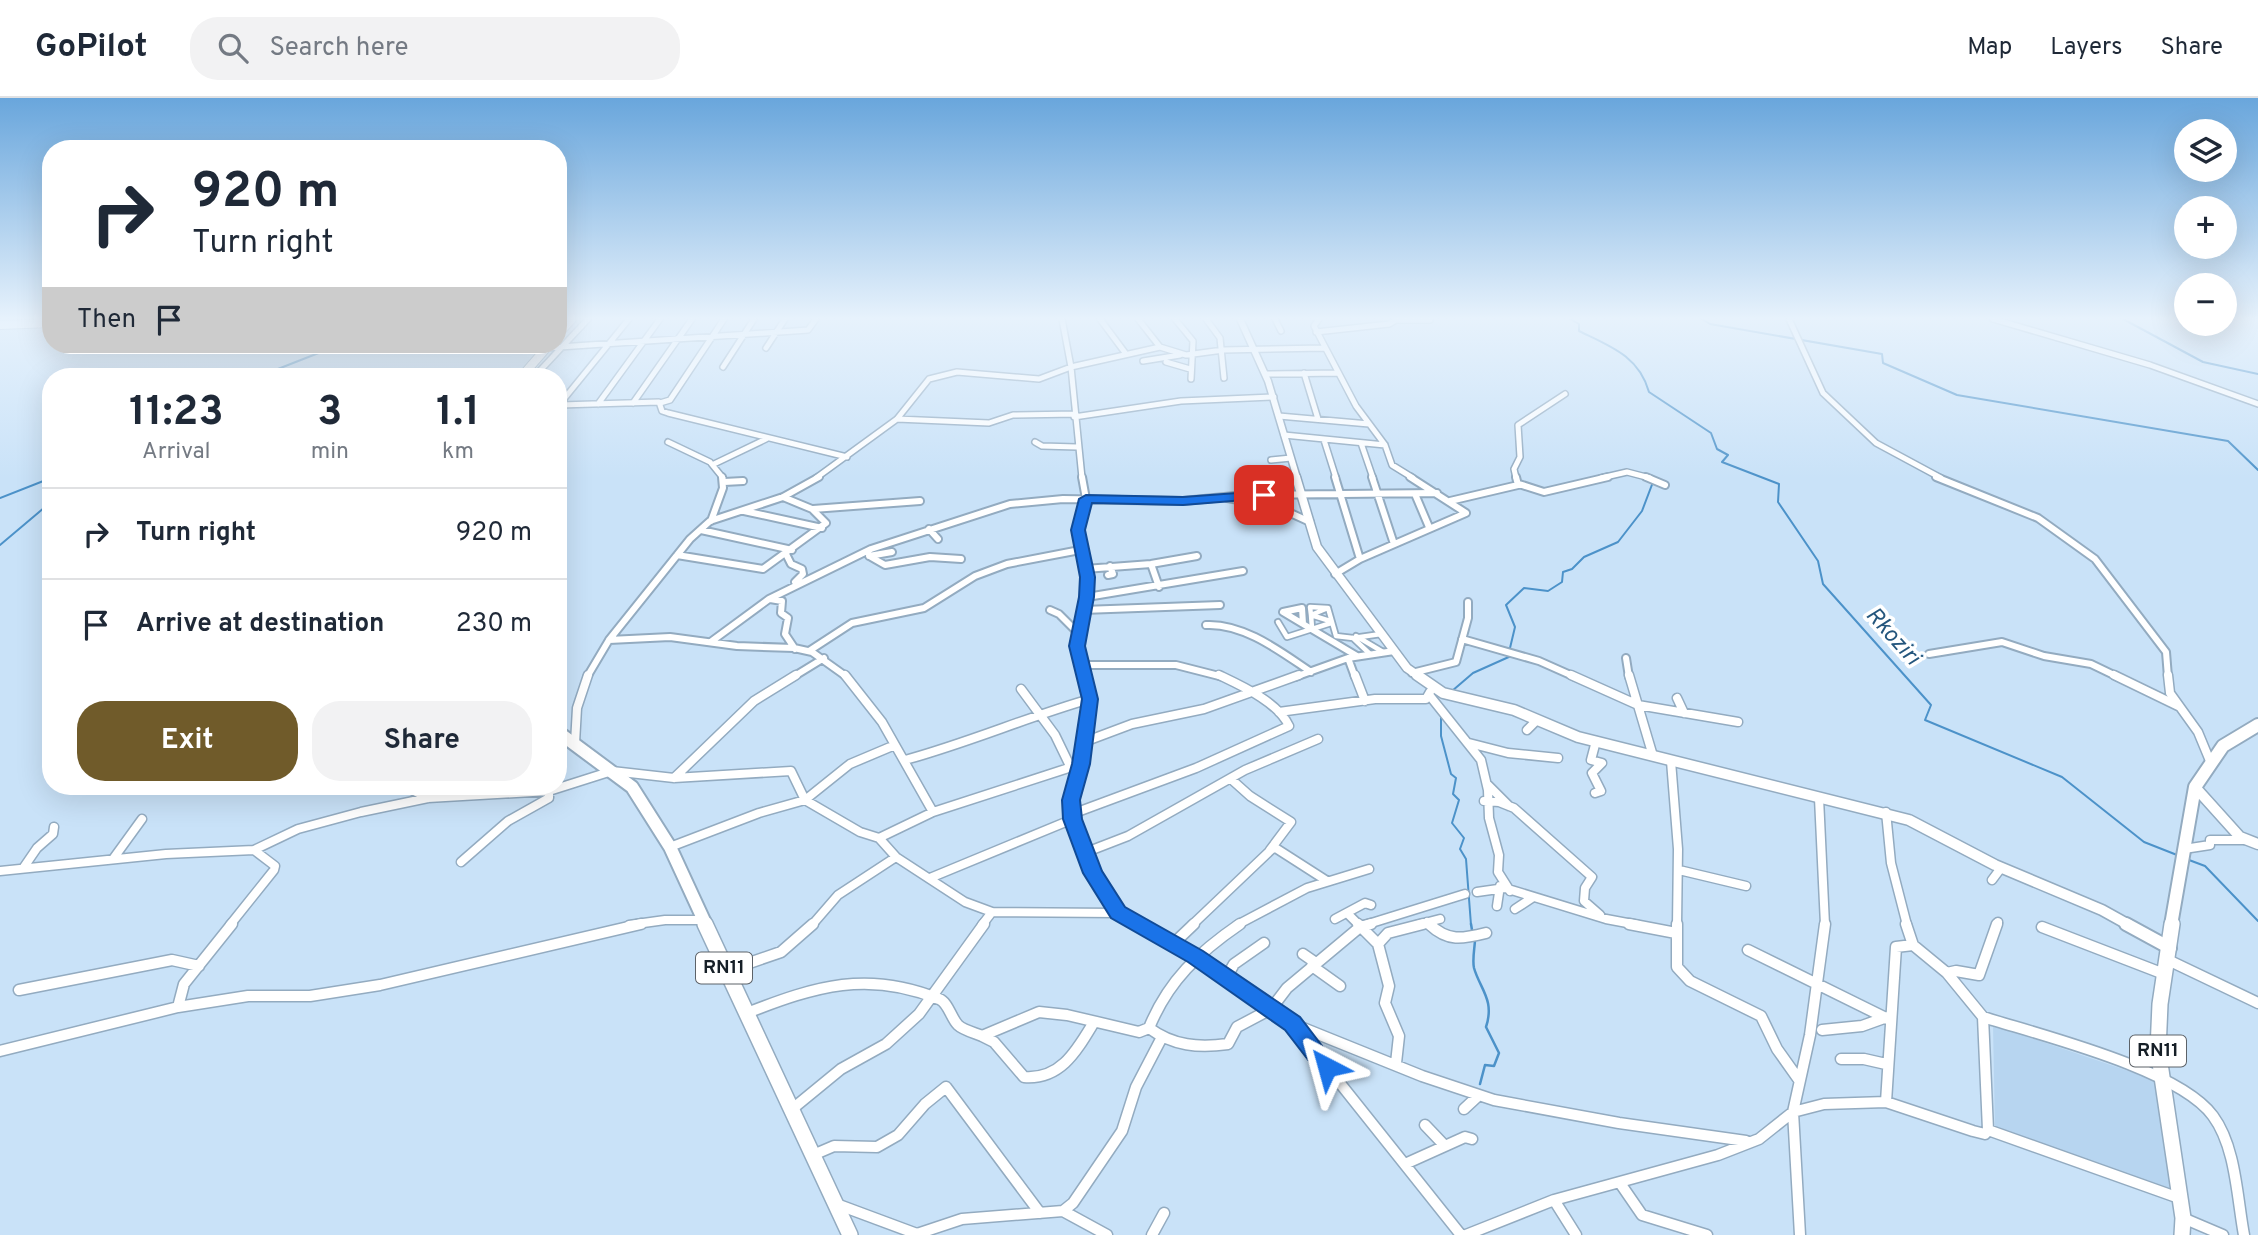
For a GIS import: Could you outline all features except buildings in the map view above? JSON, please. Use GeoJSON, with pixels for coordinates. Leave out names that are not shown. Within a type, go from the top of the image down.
{"type":"FeatureCollection","features":[{"type":"Feature","properties":{"kind":"main road","name":"RN11"},"geometry":{"type":"LineString","coordinates":[[2182,1235],[2183,1217],[2158,1050],[2182,857],[2195,787],[2210,761],[2223,746],[2258,725]]}},
{"type":"Feature","properties":{"kind":"main road","name":"RN11"},"geometry":{"type":"LineString","coordinates":[[567,738],[632,787],[670,847],[705,920],[725,971],[850,1235]]}},
{"type":"Feature","properties":{"kind":"street"},"geometry":{"type":"LineString","coordinates":[[567,395],[585,372]]}},
{"type":"Feature","properties":{"kind":"street"},"geometry":{"type":"LineString","coordinates":[[598,404],[621,372]]}},
{"type":"Feature","properties":{"kind":"street"},"geometry":{"type":"LineString","coordinates":[[633,403],[655,372]]}},
{"type":"Feature","properties":{"kind":"street"},"geometry":{"type":"LineString","coordinates":[[567,405],[660,403],[670,400],[688,372]]}},
{"type":"Feature","properties":{"kind":"street"},"geometry":{"type":"LineString","coordinates":[[710,521],[783,497],[847,457],[897,419],[929,379],[957,372]]}},
{"type":"Feature","properties":{"kind":"street"},"geometry":{"type":"LineString","coordinates":[[958,372],[1036,379],[1058,372]]}},
{"type":"Feature","properties":{"kind":"street"},"geometry":{"type":"LineString","coordinates":[[1071,372],[1077,447],[1086,499],[1078,530],[1087,597],[1079,633],[1081,666],[1090,699],[1081,764],[1072,795],[1072,816],[1084,853],[1118,913]]}},
{"type":"Feature","properties":{"kind":"street"},"geometry":{"type":"LineString","coordinates":[[1190,372],[1191,379]]}},
{"type":"Feature","properties":{"kind":"street"},"geometry":{"type":"LineString","coordinates":[[1224,372],[1224,379]]}},
{"type":"Feature","properties":{"kind":"street"},"geometry":{"type":"LineString","coordinates":[[1814,372],[1824,393],[1876,443],[1930,474],[2038,517],[2095,559],[2166,652],[2169,690],[2198,732],[2210,761]]}},
{"type":"Feature","properties":{"kind":"street"},"geometry":{"type":"LineString","coordinates":[[2170,372],[2258,404]]}},
{"type":"Feature","properties":{"kind":"street"},"geometry":{"type":"LineString","coordinates":[[1304,373],[1318,419]]}},
{"type":"Feature","properties":{"kind":"street"},"geometry":{"type":"LineString","coordinates":[[1335,574],[1360,559],[1429,527],[1465,514],[1466,510],[1394,467],[1385,445],[1338,373],[1266,374],[1317,547],[1335,574],[1394,651],[1412,673],[1426,683],[1440,691],[1500,709],[1514,710],[1596,741],[1819,799],[1886,812],[1909,820],[2001,867],[2102,910],[2167,961]]}},
{"type":"Feature","properties":{"kind":"street"},"geometry":{"type":"LineString","coordinates":[[1518,484],[1514,469],[1520,457],[1518,425],[1564,394]]}},
{"type":"Feature","properties":{"kind":"street"},"geometry":{"type":"LineString","coordinates":[[897,419],[989,423],[1013,415],[1075,415],[1181,401],[1274,397]]}},
{"type":"Feature","properties":{"kind":"street"},"geometry":{"type":"LineString","coordinates":[[660,403],[662,411],[668,413],[707,420],[766,439],[847,457]]}},
{"type":"Feature","properties":{"kind":"street"},"geometry":{"type":"LineString","coordinates":[[1279,416],[1369,424]]}},
{"type":"Feature","properties":{"kind":"street"},"geometry":{"type":"LineString","coordinates":[[882,430],[890,433]]}},
{"type":"Feature","properties":{"kind":"street"},"geometry":{"type":"LineString","coordinates":[[1284,435],[1385,445]]}},
{"type":"Feature","properties":{"kind":"street"},"geometry":{"type":"LineString","coordinates":[[714,464],[766,439]]}},
{"type":"Feature","properties":{"kind":"street"},"geometry":{"type":"LineString","coordinates":[[1324,440],[1360,559]]}},
{"type":"Feature","properties":{"kind":"street"},"geometry":{"type":"LineString","coordinates":[[575,743],[579,697],[609,640],[677,555],[710,521],[723,497],[724,482],[721,471],[714,464],[668,442]]}},
{"type":"Feature","properties":{"kind":"street"},"geometry":{"type":"LineString","coordinates":[[1035,442],[1042,446],[1077,447]]}},
{"type":"Feature","properties":{"kind":"street"},"geometry":{"type":"LineString","coordinates":[[1360,443],[1394,544]]}},
{"type":"Feature","properties":{"kind":"street"},"geometry":{"type":"LineString","coordinates":[[1271,460],[1291,458]]}},
{"type":"Feature","properties":{"kind":"street"},"geometry":{"type":"LineString","coordinates":[[1450,501],[1518,484],[1544,492],[1627,472],[1638,473],[1665,485]]}},
{"type":"Feature","properties":{"kind":"street"},"geometry":{"type":"LineString","coordinates":[[724,482],[743,481]]}},
{"type":"Feature","properties":{"kind":"street"},"geometry":{"type":"LineString","coordinates":[[769,599],[862,554],[929,529],[1010,504],[1086,499],[1183,501],[1301,495],[1437,493]]}},
{"type":"Feature","properties":{"kind":"street"},"geometry":{"type":"LineString","coordinates":[[1415,494],[1429,527]]}},
{"type":"Feature","properties":{"kind":"street"},"geometry":{"type":"LineString","coordinates":[[783,497],[812,509],[843,509],[902,498],[920,501]]}},
{"type":"Feature","properties":{"kind":"street"},"geometry":{"type":"LineString","coordinates":[[1224,498],[1275,506],[1310,522]]}},
{"type":"Feature","properties":{"kind":"street"},"geometry":{"type":"LineString","coordinates":[[677,555],[759,570],[822,528],[826,523],[812,509]]}},
{"type":"Feature","properties":{"kind":"street"},"geometry":{"type":"LineString","coordinates":[[740,510],[822,528]]}},
{"type":"Feature","properties":{"kind":"street"},"geometry":{"type":"LineString","coordinates":[[929,529],[938,539]]}},
{"type":"Feature","properties":{"kind":"street"},"geometry":{"type":"LineString","coordinates":[[701,530],[789,552]]}},
{"type":"Feature","properties":{"kind":"street"},"geometry":{"type":"LineString","coordinates":[[809,651],[852,623],[924,608],[975,576],[1007,564],[1080,550]]}},
{"type":"Feature","properties":{"kind":"street"},"geometry":{"type":"LineString","coordinates":[[712,641],[803,574],[802,569],[791,564],[789,552]]}},
{"type":"Feature","properties":{"kind":"street"},"geometry":{"type":"LineString","coordinates":[[872,557],[892,552]]}},
{"type":"Feature","properties":{"kind":"street"},"geometry":{"type":"LineString","coordinates":[[862,554],[886,565],[930,557],[961,559]]}},
{"type":"Feature","properties":{"kind":"street"},"geometry":{"type":"LineString","coordinates":[[1085,569],[1148,564],[1161,566],[1198,556]]}},
{"type":"Feature","properties":{"kind":"street"},"geometry":{"type":"LineString","coordinates":[[1136,558],[1148,564],[1159,587]]}},
{"type":"Feature","properties":{"kind":"street"},"geometry":{"type":"LineString","coordinates":[[1108,575],[1113,574],[1110,566]]}},
{"type":"Feature","properties":{"kind":"street"},"geometry":{"type":"LineString","coordinates":[[1087,597],[1243,571]]}},
{"type":"Feature","properties":{"kind":"street"},"geometry":{"type":"LineString","coordinates":[[769,599],[782,601],[781,612],[788,618],[785,634],[795,649]]}},
{"type":"Feature","properties":{"kind":"street"},"geometry":{"type":"LineString","coordinates":[[1412,673],[1456,662],[1469,613],[1468,602]]}},
{"type":"Feature","properties":{"kind":"street"},"geometry":{"type":"LineString","coordinates":[[1083,610],[1220,605]]}},
{"type":"Feature","properties":{"kind":"street"},"geometry":{"type":"LineString","coordinates":[[1303,629],[1311,615],[1310,607],[1328,608],[1339,642],[1353,656]]}},
{"type":"Feature","properties":{"kind":"street"},"geometry":{"type":"LineString","coordinates":[[1050,610],[1059,614],[1079,633]]}},
{"type":"Feature","properties":{"kind":"street"},"geometry":{"type":"LineString","coordinates":[[1311,615],[1330,620]]}},
{"type":"Feature","properties":{"kind":"street"},"geometry":{"type":"LineString","coordinates":[[1278,622],[1287,637],[1330,620]]}},
{"type":"Feature","properties":{"kind":"street"},"geometry":{"type":"LineString","coordinates":[[1206,625],[1221,624],[1251,636],[1311,672]]}},
{"type":"Feature","properties":{"kind":"street"},"geometry":{"type":"LineString","coordinates":[[1303,629],[1339,642],[1381,634]]}},
{"type":"Feature","properties":{"kind":"street"},"geometry":{"type":"LineString","coordinates":[[609,640],[648,637],[712,641],[809,651],[824,658],[849,678],[905,760],[933,812]]}},
{"type":"Feature","properties":{"kind":"street"},"geometry":{"type":"LineString","coordinates":[[1351,638],[1383,652]]}},
{"type":"Feature","properties":{"kind":"street"},"geometry":{"type":"LineString","coordinates":[[1351,638],[1370,654]]}},
{"type":"Feature","properties":{"kind":"street"},"geometry":{"type":"LineString","coordinates":[[1351,638],[1365,701]]}},
{"type":"Feature","properties":{"kind":"street"},"geometry":{"type":"LineString","coordinates":[[1462,639],[1539,661],[1638,705],[1738,722]]}},
{"type":"Feature","properties":{"kind":"street"},"geometry":{"type":"LineString","coordinates":[[1929,654],[2002,642],[2044,656],[2091,664],[2179,706]]}},
{"type":"Feature","properties":{"kind":"street"},"geometry":{"type":"LineString","coordinates":[[1084,742],[1132,724],[1204,709],[1353,656],[1394,651]]}},
{"type":"Feature","properties":{"kind":"street"},"geometry":{"type":"LineString","coordinates":[[674,778],[754,701],[824,658]]}},
{"type":"Feature","properties":{"kind":"street"},"geometry":{"type":"LineString","coordinates":[[1626,658],[1629,680],[1653,755]]}},
{"type":"Feature","properties":{"kind":"street"},"geometry":{"type":"LineString","coordinates":[[930,878],[1072,816],[1196,768],[1286,728],[1288,722],[1251,691],[1216,672],[1170,663],[1081,666]]}},
{"type":"Feature","properties":{"kind":"street"},"geometry":{"type":"LineString","coordinates":[[1426,683],[1432,700],[1481,760],[1489,818],[1499,855],[1498,872],[1501,884],[1497,906]]}},
{"type":"Feature","properties":{"kind":"street"},"geometry":{"type":"LineString","coordinates":[[1021,689],[1055,735],[1070,766]]}},
{"type":"Feature","properties":{"kind":"street"},"geometry":{"type":"LineString","coordinates":[[1432,700],[1440,691]]}},
{"type":"Feature","properties":{"kind":"street"},"geometry":{"type":"LineString","coordinates":[[1677,698],[1684,713]]}},
{"type":"Feature","properties":{"kind":"street"},"geometry":{"type":"LineString","coordinates":[[905,760],[964,744],[1038,714],[1090,699]]}},
{"type":"Feature","properties":{"kind":"street"},"geometry":{"type":"LineString","coordinates":[[1279,712],[1365,701],[1432,700]]}},
{"type":"Feature","properties":{"kind":"street"},"geometry":{"type":"LineString","coordinates":[[1527,730],[1538,720]]}},
{"type":"Feature","properties":{"kind":"street"},"geometry":{"type":"LineString","coordinates":[[1084,853],[1128,836],[1231,779],[1318,739]]}},
{"type":"Feature","properties":{"kind":"street"},"geometry":{"type":"LineString","coordinates":[[1595,793],[1601,790],[1592,773],[1602,763],[1591,760],[1596,741]]}},
{"type":"Feature","properties":{"kind":"street"},"geometry":{"type":"LineString","coordinates":[[1469,743],[1508,753],[1558,758]]}},
{"type":"Feature","properties":{"kind":"street"},"geometry":{"type":"LineString","coordinates":[[670,847],[759,813],[805,800],[850,764],[895,745]]}},
{"type":"Feature","properties":{"kind":"street"},"geometry":{"type":"LineString","coordinates":[[1671,761],[1679,870],[1676,967],[1680,974],[1761,1017],[1777,1049],[1799,1080]]}},
{"type":"Feature","properties":{"kind":"street"},"geometry":{"type":"LineString","coordinates":[[879,838],[933,812],[1081,764]]}},
{"type":"Feature","properties":{"kind":"street"},"geometry":{"type":"LineString","coordinates":[[567,785],[612,771],[674,778],[791,771],[805,800],[860,832],[879,838],[896,857],[955,897],[992,912],[1118,913],[1195,957],[1292,1023],[1478,1096],[1619,1123],[1749,1142]]}},
{"type":"Feature","properties":{"kind":"street"},"geometry":{"type":"LineString","coordinates":[[1231,779],[1250,796],[1291,822],[1270,851]]}},
{"type":"Feature","properties":{"kind":"street"},"geometry":{"type":"LineString","coordinates":[[1486,786],[1556,843],[1578,872],[1592,877],[1578,911]]}},
{"type":"Feature","properties":{"kind":"street"},"geometry":{"type":"LineString","coordinates":[[2195,787],[2244,840]]}},
{"type":"Feature","properties":{"kind":"street"},"geometry":{"type":"LineString","coordinates":[[0,871],[113,859],[254,850],[298,829],[427,796],[520,795]]}},
{"type":"Feature","properties":{"kind":"street"},"geometry":{"type":"LineString","coordinates":[[461,862],[508,821],[549,798],[549,795]]}},
{"type":"Feature","properties":{"kind":"street"},"geometry":{"type":"LineString","coordinates":[[1800,1235],[1793,1112],[1810,1035],[1825,928],[1819,799]]}},
{"type":"Feature","properties":{"kind":"street"},"geometry":{"type":"LineString","coordinates":[[1486,800],[1512,808]]}},
{"type":"Feature","properties":{"kind":"street"},"geometry":{"type":"LineString","coordinates":[[1886,812],[1889,855],[1899,905],[1913,945],[1947,973],[1983,1017],[2161,1078],[2197,1099],[2213,1116],[2221,1132],[2244,1235]]}},
{"type":"Feature","properties":{"kind":"street"},"geometry":{"type":"LineString","coordinates":[[113,859],[142,819]]}},
{"type":"Feature","properties":{"kind":"street"},"geometry":{"type":"LineString","coordinates":[[24,867],[37,848],[53,834],[54,827]]}},
{"type":"Feature","properties":{"kind":"street"},"geometry":{"type":"LineString","coordinates":[[2182,857],[2210,845],[2210,840],[2244,840],[2258,844]]}},
{"type":"Feature","properties":{"kind":"street"},"geometry":{"type":"LineString","coordinates":[[1173,944],[1274,847],[1327,881]]}},
{"type":"Feature","properties":{"kind":"street"},"geometry":{"type":"LineString","coordinates":[[178,1007],[184,984],[274,870],[272,861],[254,850]]}},
{"type":"Feature","properties":{"kind":"street"},"geometry":{"type":"LineString","coordinates":[[725,971],[781,952],[807,931],[838,895],[896,857]]}},
{"type":"Feature","properties":{"kind":"street"},"geometry":{"type":"LineString","coordinates":[[1992,880],[2001,867]]}},
{"type":"Feature","properties":{"kind":"street"},"geometry":{"type":"LineString","coordinates":[[982,1036],[1039,1012],[1067,1015],[1139,1032],[1149,1028],[1171,985],[1195,957],[1255,913],[1327,881],[1369,869]]}},
{"type":"Feature","properties":{"kind":"street"},"geometry":{"type":"LineString","coordinates":[[1679,870],[1746,886]]}},
{"type":"Feature","properties":{"kind":"street"},"geometry":{"type":"LineString","coordinates":[[1501,884],[1510,891],[1603,918],[1676,933]]}},
{"type":"Feature","properties":{"kind":"street"},"geometry":{"type":"LineString","coordinates":[[1477,892],[1501,884]]}},
{"type":"Feature","properties":{"kind":"street"},"geometry":{"type":"LineString","coordinates":[[1149,1028],[1161,1039],[1178,1044],[1228,1044],[1237,1027],[1271,1009],[1287,988],[1360,927],[1465,894]]}},
{"type":"Feature","properties":{"kind":"street"},"geometry":{"type":"LineString","coordinates":[[1515,909],[1532,898]]}},
{"type":"Feature","properties":{"kind":"street"},"geometry":{"type":"LineString","coordinates":[[1584,901],[1603,918]]}},
{"type":"Feature","properties":{"kind":"street"},"geometry":{"type":"LineString","coordinates":[[1335,919],[1365,903],[1371,905]]}},
{"type":"Feature","properties":{"kind":"street"},"geometry":{"type":"LineString","coordinates":[[790,1111],[833,1074],[886,1044],[932,999],[992,912]]}},
{"type":"Feature","properties":{"kind":"street"},"geometry":{"type":"LineString","coordinates":[[1347,913],[1378,944],[1389,986],[1385,1003],[1399,1036],[1396,1063]]}},
{"type":"Feature","properties":{"kind":"street"},"geometry":{"type":"LineString","coordinates":[[1378,944],[1384,935],[1440,919]]}},
{"type":"Feature","properties":{"kind":"street"},"geometry":{"type":"LineString","coordinates":[[0,1051],[178,1007],[248,996],[310,996],[411,979],[624,926],[666,920],[705,920]]}},
{"type":"Feature","properties":{"kind":"street"},"geometry":{"type":"LineString","coordinates":[[1427,922],[1443,939],[1486,933]]}},
{"type":"Feature","properties":{"kind":"street"},"geometry":{"type":"LineString","coordinates":[[1947,973],[1956,971],[1979,975],[1998,922]]}},
{"type":"Feature","properties":{"kind":"street"},"geometry":{"type":"LineString","coordinates":[[2042,927],[2167,961],[2258,1003]]}},
{"type":"Feature","properties":{"kind":"street"},"geometry":{"type":"LineString","coordinates":[[1226,978],[1234,964],[1264,943]]}},
{"type":"Feature","properties":{"kind":"street"},"geometry":{"type":"LineString","coordinates":[[1886,1102],[1886,1064],[1896,947],[1913,945]]}},
{"type":"Feature","properties":{"kind":"street"},"geometry":{"type":"LineString","coordinates":[[1748,950],[1889,1019]]}},
{"type":"Feature","properties":{"kind":"street"},"geometry":{"type":"LineString","coordinates":[[1303,954],[1340,986]]}},
{"type":"Feature","properties":{"kind":"street"},"geometry":{"type":"LineString","coordinates":[[19,990],[172,960],[199,966]]}},
{"type":"Feature","properties":{"kind":"street"},"geometry":{"type":"LineString","coordinates":[[746,1013],[808,989],[846,983],[897,984],[943,1001],[958,1025],[994,1042],[1024,1077],[1036,1079],[1058,1071],[1094,1023]]}},
{"type":"Feature","properties":{"kind":"street"},"geometry":{"type":"LineString","coordinates":[[1983,1017],[1988,1130]]}},
{"type":"Feature","properties":{"kind":"street"},"geometry":{"type":"LineString","coordinates":[[1822,1030],[1862,1026],[1889,1019]]}},
{"type":"Feature","properties":{"kind":"street"},"geometry":{"type":"LineString","coordinates":[[1292,1023],[1463,1235],[1554,1200],[1718,1155],[1759,1139],[1793,1112],[1824,1104],[1886,1102],[1973,1131],[1984,1134],[1988,1130]]}},
{"type":"Feature","properties":{"kind":"street"},"geometry":{"type":"LineString","coordinates":[[1063,1212],[1073,1203],[1122,1130],[1136,1087],[1161,1039]]}},
{"type":"Feature","properties":{"kind":"street"},"geometry":{"type":"LineString","coordinates":[[1841,1059],[1864,1059],[1886,1064]]}},
{"type":"Feature","properties":{"kind":"street"},"geometry":{"type":"LineString","coordinates":[[811,1156],[834,1146],[877,1147],[898,1135],[946,1087],[1040,1213]]}},
{"type":"Feature","properties":{"kind":"street"},"geometry":{"type":"LineString","coordinates":[[1464,1109],[1478,1096]]}},
{"type":"Feature","properties":{"kind":"street"},"geometry":{"type":"LineString","coordinates":[[1424,1125],[1445,1146]]}},
{"type":"Feature","properties":{"kind":"street"},"geometry":{"type":"LineString","coordinates":[[1988,1130],[2179,1198]]}},
{"type":"Feature","properties":{"kind":"street"},"geometry":{"type":"LineString","coordinates":[[1405,1164],[1465,1137],[1472,1139]]}},
{"type":"Feature","properties":{"kind":"street"},"geometry":{"type":"LineString","coordinates":[[1620,1183],[1642,1215],[1707,1235]]}},
{"type":"Feature","properties":{"kind":"street"},"geometry":{"type":"LineString","coordinates":[[1554,1200],[1576,1235]]}},
{"type":"Feature","properties":{"kind":"street"},"geometry":{"type":"LineString","coordinates":[[836,1204],[917,1234],[961,1219],[1063,1212],[1107,1235]]}},
{"type":"Feature","properties":{"kind":"street"},"geometry":{"type":"LineString","coordinates":[[1152,1235],[1164,1213]]}},
{"type":"Feature","properties":{"kind":"street"},"geometry":{"type":"LineString","coordinates":[[2183,1217],[2223,1235]]}},
{"type":"Feature","properties":{"kind":"shaded area"},"geometry":{"type":"Polygon","coordinates":[[[1993,1025],[2158,1081],[2176,1195],[1995,1128],[1993,1025]]]}},
{"type":"Feature","properties":{"kind":"waterway","name":"Rkoziri"},"geometry":{"type":"LineString","coordinates":[[1640,372],[1649,392],[1711,433],[1717,449],[1728,455],[1722,462],[1779,484],[1778,502],[1818,561],[1823,584],[1931,705],[1925,720],[2062,777],[2144,842],[2177,855]]}},
{"type":"Feature","properties":{"kind":"waterway"},"geometry":{"type":"LineString","coordinates":[[1904,372],[1957,395],[2228,441],[2258,470]]}},
{"type":"Feature","properties":{"kind":"waterway"},"geometry":{"type":"LineString","coordinates":[[2249,372],[2258,374]]}},
{"type":"Feature","properties":{"kind":"waterway"},"geometry":{"type":"LineString","coordinates":[[0,498],[42,482]]}},
{"type":"Feature","properties":{"kind":"waterway"},"geometry":{"type":"LineString","coordinates":[[1506,650],[1510,648],[1515,627],[1506,605],[1524,588],[1548,591],[1562,582],[1563,572],[1572,569],[1584,557],[1618,542],[1642,511],[1653,482]]}},
{"type":"Feature","properties":{"kind":"waterway"},"geometry":{"type":"LineString","coordinates":[[0,545],[42,510]]}},
{"type":"Feature","properties":{"kind":"waterway"},"geometry":{"type":"LineString","coordinates":[[1452,691],[1473,673],[1511,656]]}},
{"type":"Feature","properties":{"kind":"waterway"},"geometry":{"type":"LineString","coordinates":[[1441,714],[1441,736],[1451,774],[1456,778],[1453,794],[1459,800],[1452,823],[1464,838],[1460,849],[1466,859],[1471,925]]}},
{"type":"Feature","properties":{"kind":"waterway","name":"Rkoziri"},"geometry":{"type":"LineString","coordinates":[[2189,860],[2205,866],[2258,921]]}},
{"type":"Feature","properties":{"kind":"waterway"},"geometry":{"type":"LineString","coordinates":[[1471,924],[1472,930]]}},
{"type":"Feature","properties":{"kind":"waterway"},"geometry":{"type":"LineString","coordinates":[[1475,939],[1474,968],[1489,1009],[1486,1027],[1499,1053],[1494,1066],[1485,1065],[1480,1084]]}},
{"type":"Feature","properties":{"kind":"route"},"geometry":{"type":"LineString","coordinates":[[1264,495],[1183,501],[1086,499],[1078,530],[1087,577],[1087,597],[1077,646],[1090,699],[1081,764],[1071,800],[1073,819],[1093,873],[1118,913],[1195,957],[1292,1023],[1327,1067]]}}]}
